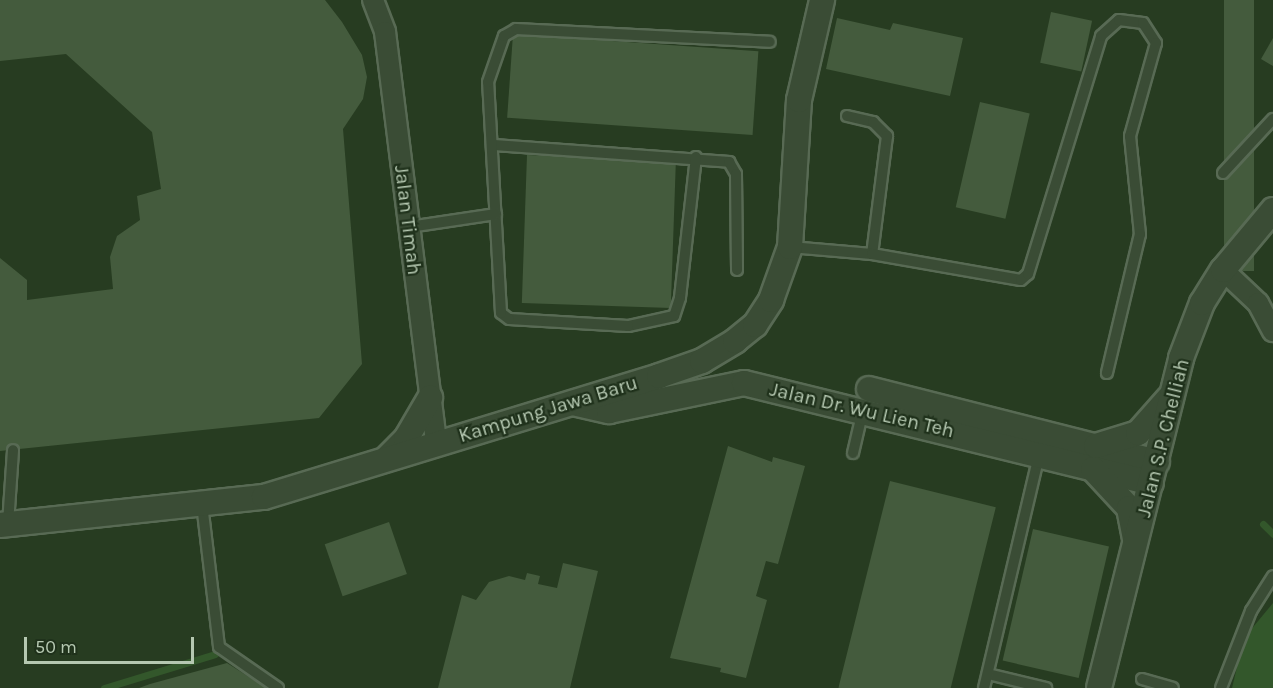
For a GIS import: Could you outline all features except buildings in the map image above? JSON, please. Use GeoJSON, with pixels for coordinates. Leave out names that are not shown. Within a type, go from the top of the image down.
{"type":"FeatureCollection","features":[{"type":"Feature","properties":{"kind":"street","name":"Jalan Timah"},"geometry":{"type":"LineString","coordinates":[[373,0],[385,32],[436,442]]}},
{"type":"Feature","properties":{"kind":"street","name":"Kampung Jawa Baru"},"geometry":{"type":"LineString","coordinates":[[4,525],[264,497],[436,442],[702,362],[735,341],[755,325],[771,300],[790,247],[799,100],[822,0]]}},
{"type":"Feature","properties":{"kind":"street","name":"Jalan S.P. Chelliah"},"geometry":{"type":"LineString","coordinates":[[1099,688],[1137,544],[1173,393],[1202,303],[1223,270],[1273,210]]}},
{"type":"Feature","properties":{"kind":"street"},"geometry":{"type":"LineString","coordinates":[[1223,270],[1258,303],[1273,331]]}},
{"type":"Feature","properties":{"kind":"street","name":"Jalan Dr. Wu Lien Teh"},"geometry":{"type":"LineString","coordinates":[[570,402],[609,411],[744,383],[866,399],[1154,472]]}},
{"type":"Feature","properties":{"kind":"street"},"geometry":{"type":"LineString","coordinates":[[1137,544],[1129,508],[1092,456],[1138,433],[1173,393]]}},
{"type":"Feature","properties":{"kind":"street"},"geometry":{"type":"LineString","coordinates":[[386,459],[406,439],[430,398]]}},
{"type":"Feature","properties":{"kind":"street","name":"Jalan Dr. Wu Lien Teh"},"geometry":{"type":"LineString","coordinates":[[866,399],[1040,453],[1092,456]]}},
{"type":"Feature","properties":{"kind":"lane"},"geometry":{"type":"LineString","coordinates":[[790,247],[872,254],[1021,280],[1028,274],[1101,36],[1119,20],[1143,23],[1156,43],[1130,136],[1140,234],[1107,373]]}},
{"type":"Feature","properties":{"kind":"lane"},"geometry":{"type":"LineString","coordinates":[[696,157],[678,309],[674,316],[650,325],[508,319],[498,305],[494,145],[488,82],[497,48],[516,29],[770,42]]}},
{"type":"Feature","properties":{"kind":"lane"},"geometry":{"type":"LineString","coordinates":[[847,116],[873,122],[888,142],[872,254]]}},
{"type":"Feature","properties":{"kind":"lane"},"geometry":{"type":"LineString","coordinates":[[1223,173],[1273,119]]}},
{"type":"Feature","properties":{"kind":"lane"},"geometry":{"type":"LineString","coordinates":[[494,145],[696,157],[734,167],[737,270]]}},
{"type":"Feature","properties":{"kind":"lane"},"geometry":{"type":"LineString","coordinates":[[409,227],[496,214]]}},
{"type":"Feature","properties":{"kind":"lane"},"geometry":{"type":"LineString","coordinates":[[853,453],[866,399]]}},
{"type":"Feature","properties":{"kind":"lane"},"geometry":{"type":"LineString","coordinates":[[4,525],[13,450]]}},
{"type":"Feature","properties":{"kind":"lane"},"geometry":{"type":"LineString","coordinates":[[984,688],[1040,453]]}},
{"type":"Feature","properties":{"kind":"lane"},"geometry":{"type":"LineString","coordinates":[[202,504],[219,647],[278,688]]}},
{"type":"Feature","properties":{"kind":"lane"},"geometry":{"type":"LineString","coordinates":[[1221,688],[1251,611],[1273,576]]}},
{"type":"Feature","properties":{"kind":"lane"},"geometry":{"type":"LineString","coordinates":[[988,674],[1046,688]]}},
{"type":"Feature","properties":{"kind":"lane"},"geometry":{"type":"LineString","coordinates":[[1142,679],[1173,688]]}},
{"type":"Feature","properties":{"kind":"shaded area"},"geometry":{"type":"Polygon","coordinates":[[[1273,603],[1273,688],[1232,688],[1244,638],[1273,603]]]}},
{"type":"Feature","properties":{"kind":"waterway"},"geometry":{"type":"LineString","coordinates":[[1263,524],[1273,534]]}},
{"type":"Feature","properties":{"kind":"waterway"},"geometry":{"type":"LineString","coordinates":[[104,688],[215,654]]}}]}
